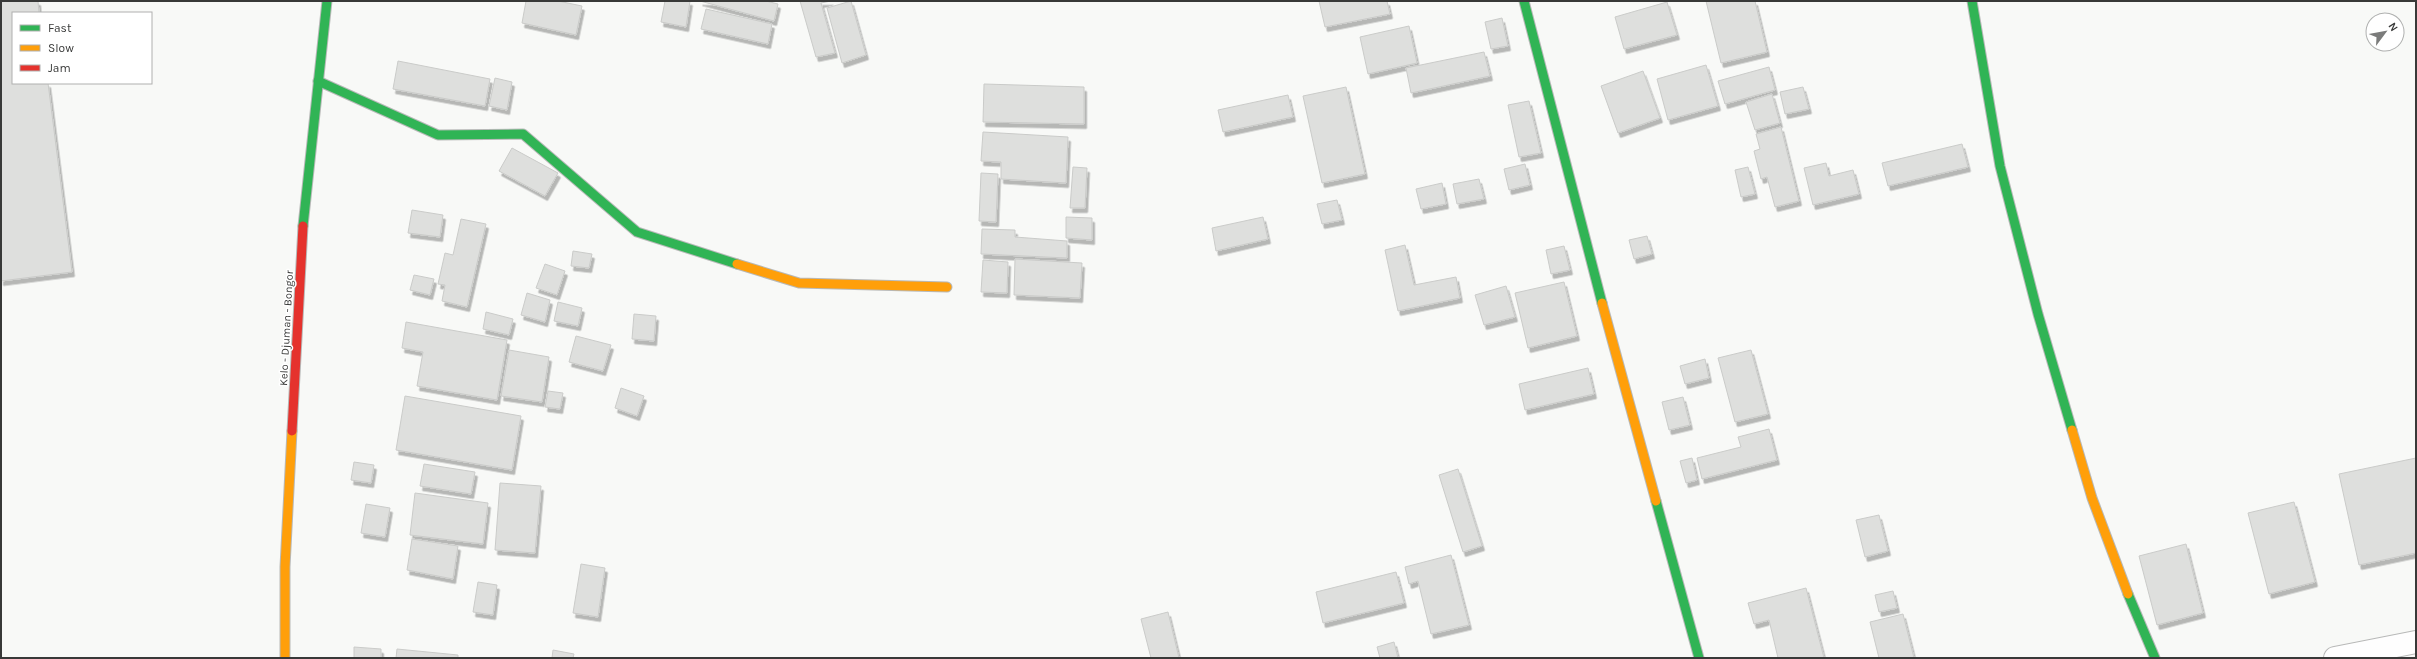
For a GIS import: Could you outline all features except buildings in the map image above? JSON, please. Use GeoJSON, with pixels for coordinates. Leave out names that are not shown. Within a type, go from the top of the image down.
{"type":"FeatureCollection","features":[{"type":"Feature","properties":{"kind":"main road","name":"Kelo - Djuman - Bongor"},"geometry":{"type":"LineString","coordinates":[[285,658],[285,567],[304,203],[327,1]]}},
{"type":"Feature","properties":{"kind":"main road"},"geometry":{"type":"LineString","coordinates":[[1524,1],[1578,215],[1699,658]]}},
{"type":"Feature","properties":{"kind":"main road"},"geometry":{"type":"LineString","coordinates":[[1972,1],[2000,166],[2038,314],[2092,498],[2141,629],[2155,658]]}},
{"type":"Feature","properties":{"kind":"main road"},"geometry":{"type":"LineString","coordinates":[[318,81],[438,135],[524,134],[637,232],[799,283],[947,287]]}},
{"type":"Feature","properties":{"kind":"street"},"geometry":{"type":"LineString","coordinates":[[2335,658],[2416,642]]}},
{"type":"Feature","properties":{"kind":"traffic: fast"},"geometry":{"type":"LineString","coordinates":[[303,226],[327,1]]}},
{"type":"Feature","properties":{"kind":"traffic: fast"},"geometry":{"type":"LineString","coordinates":[[1524,1],[1602,303]]}},
{"type":"Feature","properties":{"kind":"traffic: fast"},"geometry":{"type":"LineString","coordinates":[[1972,1],[2000,166],[2038,314],[2072,430]]}},
{"type":"Feature","properties":{"kind":"traffic: fast"},"geometry":{"type":"LineString","coordinates":[[318,81],[438,135],[523,134],[637,232],[737,264]]}},
{"type":"Feature","properties":{"kind":"traffic: fast"},"geometry":{"type":"LineString","coordinates":[[1656,501],[1699,658]]}},
{"type":"Feature","properties":{"kind":"traffic: fast"},"geometry":{"type":"LineString","coordinates":[[2128,594],[2155,658]]}},
{"type":"Feature","properties":{"kind":"traffic: slow"},"geometry":{"type":"LineString","coordinates":[[737,264],[799,283],[947,287]]}},
{"type":"Feature","properties":{"kind":"traffic: slow"},"geometry":{"type":"LineString","coordinates":[[1602,303],[1656,501]]}},
{"type":"Feature","properties":{"kind":"traffic: slow"},"geometry":{"type":"LineString","coordinates":[[2072,430],[2092,498],[2128,594]]}},
{"type":"Feature","properties":{"kind":"traffic: slow"},"geometry":{"type":"LineString","coordinates":[[285,658],[285,567],[292,431]]}},
{"type":"Feature","properties":{"kind":"traffic: jam"},"geometry":{"type":"LineString","coordinates":[[292,431],[303,226]]}}]}
